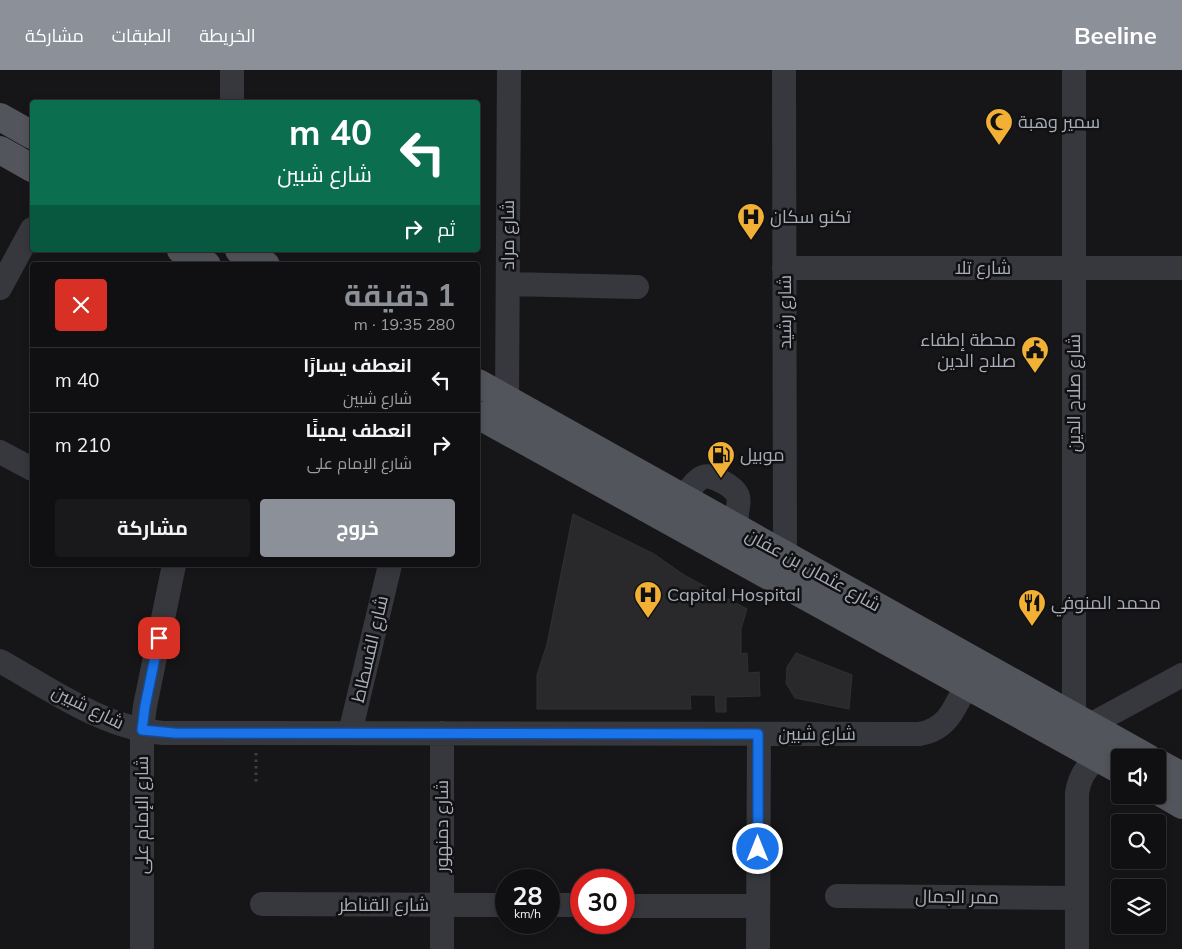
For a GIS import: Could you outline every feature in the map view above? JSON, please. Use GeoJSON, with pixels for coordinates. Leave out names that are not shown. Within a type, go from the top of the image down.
{"type":"FeatureCollection","features":[{"type":"Feature","properties":{"kind":"main road"},"geometry":{"type":"LineString","coordinates":[[0,117],[30,134]]}},
{"type":"Feature","properties":{"kind":"main road"},"geometry":{"type":"LineString","coordinates":[[0,150],[30,167]]}},
{"type":"Feature","properties":{"kind":"main road"},"geometry":{"type":"LineString","coordinates":[[184,252],[202,262]]}},
{"type":"Feature","properties":{"kind":"main road"},"geometry":{"type":"LineString","coordinates":[[243,252],[261,262]]}},
{"type":"Feature","properties":{"kind":"main road","name":"شارع عثمان بن عفان"},"geometry":{"type":"LineString","coordinates":[[480,384],[1132,749]]}},
{"type":"Feature","properties":{"kind":"main road","name":"شارع عثمان بن عفان"},"geometry":{"type":"LineString","coordinates":[[480,416],[1109,764]]}},
{"type":"Feature","properties":{"kind":"main road"},"geometry":{"type":"LineString","coordinates":[[1166,767],[1182,776]]}},
{"type":"Feature","properties":{"kind":"main road"},"geometry":{"type":"LineString","coordinates":[[1166,796],[1182,805]]}},
{"type":"Feature","properties":{"kind":"street"},"geometry":{"type":"LineString","coordinates":[[232,70],[232,100]]}},
{"type":"Feature","properties":{"kind":"street","name":"شارع مراد"},"geometry":{"type":"LineString","coordinates":[[507,400],[510,70]]}},
{"type":"Feature","properties":{"kind":"street","name":"شارع رشيد"},"geometry":{"type":"LineString","coordinates":[[784,70],[785,554]]}},
{"type":"Feature","properties":{"kind":"street","name":"شارع صلاح الدين"},"geometry":{"type":"LineString","coordinates":[[1074,70],[1074,268],[1082,721]]}},
{"type":"Feature","properties":{"kind":"street"},"geometry":{"type":"LineString","coordinates":[[0,288],[30,233]]}},
{"type":"Feature","properties":{"kind":"street","name":"شارع تلا"},"geometry":{"type":"LineString","coordinates":[[784,268],[1182,268]]}},
{"type":"Feature","properties":{"kind":"street"},"geometry":{"type":"LineString","coordinates":[[508,284],[637,287]]}},
{"type":"Feature","properties":{"kind":"street"},"geometry":{"type":"LineString","coordinates":[[0,452],[30,468]]}},
{"type":"Feature","properties":{"kind":"street","name":"شارع الإمام على"},"geometry":{"type":"LineString","coordinates":[[142,949],[142,730],[146,700],[174,567]]}},
{"type":"Feature","properties":{"kind":"street","name":"شارع الفسطاط"},"geometry":{"type":"LineString","coordinates":[[350,733],[390,567]]}},
{"type":"Feature","properties":{"kind":"street","name":"شارع شبين"},"geometry":{"type":"LineString","coordinates":[[0,661],[102,718],[122,726],[163,733],[924,733],[939,727],[948,720],[966,685]]}},
{"type":"Feature","properties":{"kind":"street"},"geometry":{"type":"LineString","coordinates":[[1082,721],[1182,675]]}},
{"type":"Feature","properties":{"kind":"street","name":"شارع دمنهور"},"geometry":{"type":"LineString","coordinates":[[442,733],[442,949]]}},
{"type":"Feature","properties":{"kind":"street"},"geometry":{"type":"LineString","coordinates":[[758,734],[758,949]]}},
{"type":"Feature","properties":{"kind":"street"},"geometry":{"type":"LineString","coordinates":[[1077,949],[1078,789],[1085,772],[1109,764]]}},
{"type":"Feature","properties":{"kind":"street","name":"ممر الجمال"},"geometry":{"type":"LineString","coordinates":[[837,896],[1077,898]]}},
{"type":"Feature","properties":{"kind":"street","name":"شارع القناطر"},"geometry":{"type":"LineString","coordinates":[[262,904],[495,905]]}},
{"type":"Feature","properties":{"kind":"street"},"geometry":{"type":"LineString","coordinates":[[635,906],[758,906]]}},
{"type":"Feature","properties":{"kind":"path"},"geometry":{"type":"LineString","coordinates":[[255,733],[256,785]]}},
{"type":"Feature","properties":{"kind":"building","name":"Capital Hospital"},"geometry":{"type":"Polygon","coordinates":[[[573,514],[654,554],[684,575],[747,609],[741,629],[741,654],[747,653],[748,673],[759,672],[760,696],[726,697],[726,712],[716,712],[715,695],[690,695],[691,709],[537,709],[537,675],[547,644],[573,514]]]}},
{"type":"Feature","properties":{"kind":"building"},"geometry":{"type":"Polygon","coordinates":[[[796,653],[852,675],[849,709],[795,698],[786,683],[787,667],[796,653]]]}},
{"type":"Feature","properties":{"kind":"place","name":"سمير وهبة"},"geometry":{"type":"Point","coordinates":[999,146]}},
{"type":"Feature","properties":{"kind":"place","name":"تكنو سكان"},"geometry":{"type":"Point","coordinates":[751,241]}},
{"type":"Feature","properties":{"kind":"place","name":"محطة إطفاء صلاح الدين"},"geometry":{"type":"Point","coordinates":[1035,374]}},
{"type":"Feature","properties":{"kind":"place","name":"موبيل"},"geometry":{"type":"Point","coordinates":[721,479]}},
{"type":"Feature","properties":{"kind":"place","name":"Capital Hospital"},"geometry":{"type":"Point","coordinates":[648,619]}},
{"type":"Feature","properties":{"kind":"place","name":"محمد المنوفي"},"geometry":{"type":"Point","coordinates":[1032,627]}},
{"type":"Feature","properties":{"kind":"route"},"geometry":{"type":"LineString","coordinates":[[159,638],[142,730],[163,733],[758,734],[758,849]]}}]}
